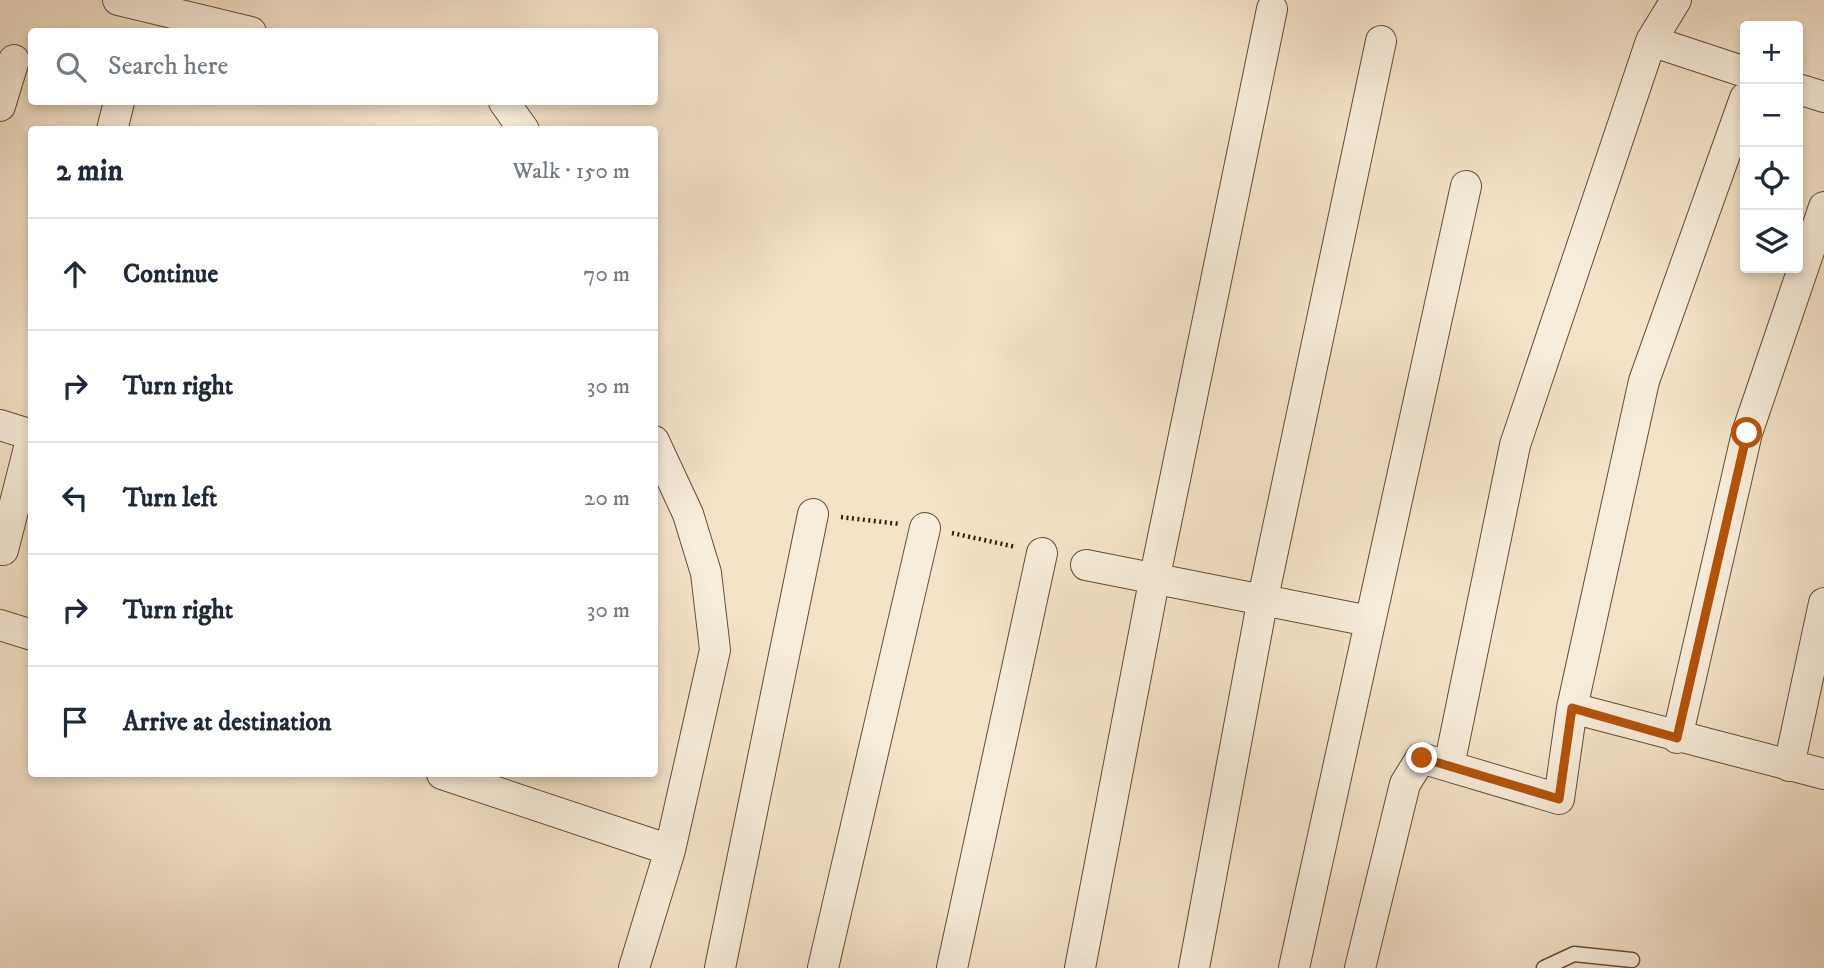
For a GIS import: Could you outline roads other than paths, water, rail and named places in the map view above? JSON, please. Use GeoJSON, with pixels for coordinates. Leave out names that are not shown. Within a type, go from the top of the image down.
{"type":"FeatureCollection","features":[{"type":"Feature","properties":{"kind":"street"},"geometry":{"type":"LineString","coordinates":[[118,0],[234,28]]}},
{"type":"Feature","properties":{"kind":"street"},"geometry":{"type":"LineString","coordinates":[[1449,766],[1515,445],[1651,41],[1676,0]]}},
{"type":"Feature","properties":{"kind":"street"},"geometry":{"type":"LineString","coordinates":[[1080,968],[1155,576],[1272,9]]}},
{"type":"Feature","properties":{"kind":"street"},"geometry":{"type":"LineString","coordinates":[[1194,968],[1263,598],[1381,41]]}},
{"type":"Feature","properties":{"kind":"street"},"geometry":{"type":"LineString","coordinates":[[1651,41],[1740,70]]}},
{"type":"Feature","properties":{"kind":"street"},"geometry":{"type":"LineString","coordinates":[[0,106],[15,60]]}},
{"type":"Feature","properties":{"kind":"street"},"geometry":{"type":"LineString","coordinates":[[1803,91],[1824,97]]}},
{"type":"Feature","properties":{"kind":"street"},"geometry":{"type":"LineString","coordinates":[[113,126],[118,105]]}},
{"type":"Feature","properties":{"kind":"street"},"geometry":{"type":"LineString","coordinates":[[506,105],[521,126]]}},
{"type":"Feature","properties":{"kind":"street"},"geometry":{"type":"LineString","coordinates":[[1360,968],[1405,784],[1422,758],[1559,799],[1572,708],[1644,381],[1740,112]]}},
{"type":"Feature","properties":{"kind":"street"},"geometry":{"type":"LineString","coordinates":[[1294,968],[1466,186]]}},
{"type":"Feature","properties":{"kind":"street"},"geometry":{"type":"LineString","coordinates":[[1677,738],[1747,433],[1824,207]]}},
{"type":"Feature","properties":{"kind":"street"},"geometry":{"type":"LineString","coordinates":[[0,425],[28,435]]}},
{"type":"Feature","properties":{"kind":"street"},"geometry":{"type":"LineString","coordinates":[[634,968],[670,850],[715,650],[706,573],[688,514],[658,449]]}},
{"type":"Feature","properties":{"kind":"street"},"geometry":{"type":"LineString","coordinates":[[0,549],[3,550],[28,452]]}},
{"type":"Feature","properties":{"kind":"street"},"geometry":{"type":"LineString","coordinates":[[720,968],[813,514]]}},
{"type":"Feature","properties":{"kind":"street"},"geometry":{"type":"LineString","coordinates":[[822,968],[925,528]]}},
{"type":"Feature","properties":{"kind":"street"},"geometry":{"type":"LineString","coordinates":[[952,968],[1042,553]]}},
{"type":"Feature","properties":{"kind":"street"},"geometry":{"type":"LineString","coordinates":[[1086,565],[1155,576],[1369,621]]}},
{"type":"Feature","properties":{"kind":"street"},"geometry":{"type":"LineString","coordinates":[[1789,765],[1824,603]]}},
{"type":"Feature","properties":{"kind":"street"},"geometry":{"type":"LineString","coordinates":[[0,625],[28,634]]}},
{"type":"Feature","properties":{"kind":"street"},"geometry":{"type":"LineString","coordinates":[[1572,708],[1677,738],[1824,774]]}},
{"type":"Feature","properties":{"kind":"street"},"geometry":{"type":"LineString","coordinates":[[451,777],[670,850]]}},
{"type":"Feature","properties":{"kind":"lane"},"geometry":{"type":"LineString","coordinates":[[1544,968],[1574,954],[1632,960]]}}]}
